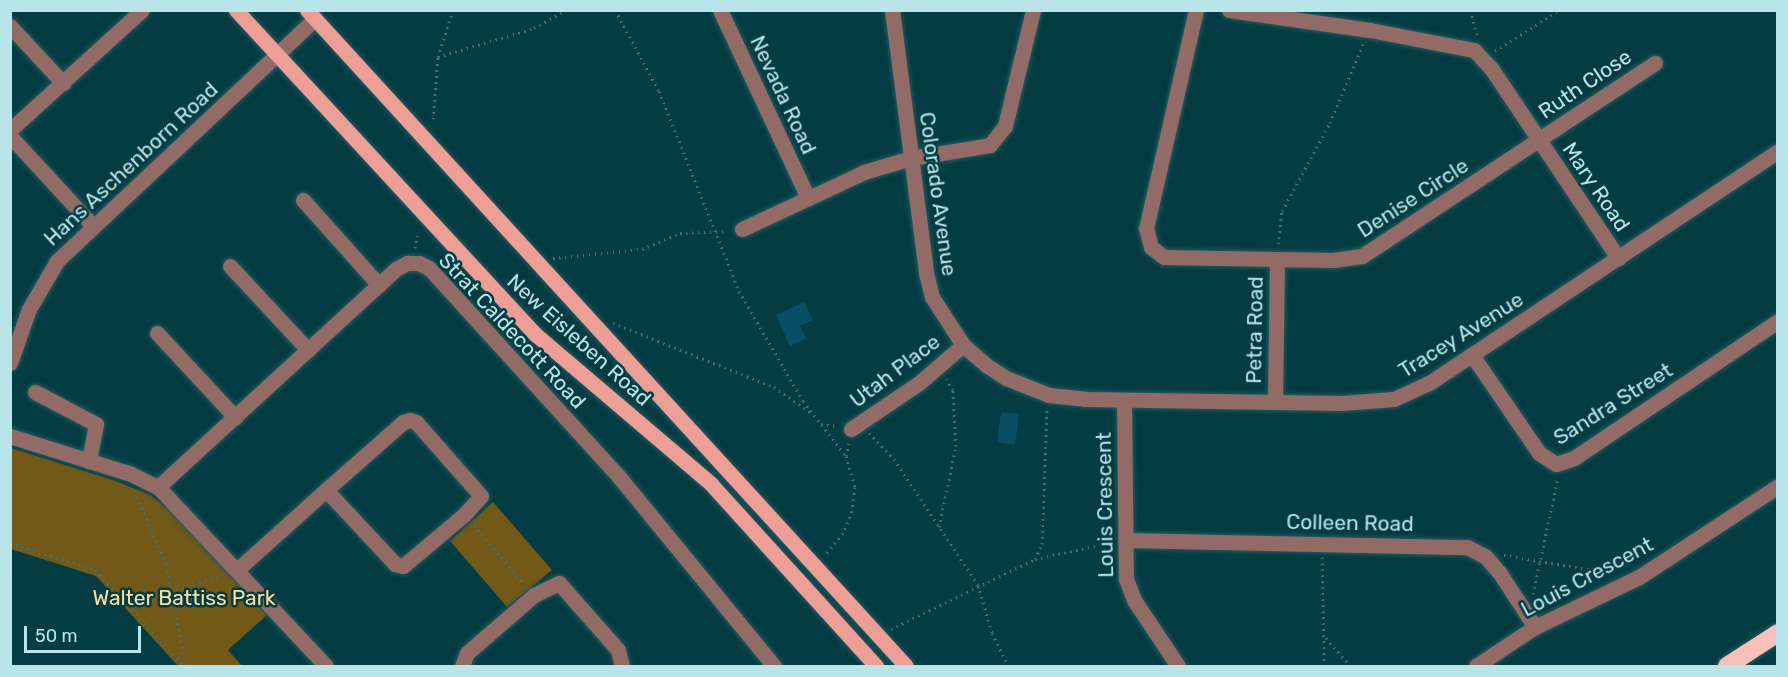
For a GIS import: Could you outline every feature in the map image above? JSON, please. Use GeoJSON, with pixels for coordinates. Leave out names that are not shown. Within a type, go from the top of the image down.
{"type":"FeatureCollection","features":[{"type":"Feature","properties":{"kind":"highway"},"geometry":{"type":"LineString","coordinates":[[1727,666],[1778,633]]}},
{"type":"Feature","properties":{"kind":"main road","name":"New Eisleben Road"},"geometry":{"type":"LineString","coordinates":[[236,10],[276,56],[535,334],[711,484],[876,666]]}},
{"type":"Feature","properties":{"kind":"main road","name":"New Eisleben Road"},"geometry":{"type":"LineString","coordinates":[[311,15],[906,666]]}},
{"type":"Feature","properties":{"kind":"street","name":"Nevada Road"},"geometry":{"type":"LineString","coordinates":[[720,10],[808,198]]}},
{"type":"Feature","properties":{"kind":"street","name":"Colorado Avenue"},"geometry":{"type":"LineString","coordinates":[[892,10],[926,273],[943,319],[963,345],[1006,378],[1049,395]]}},
{"type":"Feature","properties":{"kind":"street"},"geometry":{"type":"LineString","coordinates":[[742,229],[864,172],[911,158],[975,151],[1000,138],[1033,10]]}},
{"type":"Feature","properties":{"kind":"street","name":"Denise Circle"},"geometry":{"type":"LineString","coordinates":[[1196,10],[1148,216],[1147,238],[1164,257],[1333,260],[1362,256],[1539,140]]}},
{"type":"Feature","properties":{"kind":"street"},"geometry":{"type":"LineString","coordinates":[[1229,10],[1460,45],[1484,58],[1539,140]]}},
{"type":"Feature","properties":{"kind":"street"},"geometry":{"type":"LineString","coordinates":[[10,130],[137,12]]}},
{"type":"Feature","properties":{"kind":"street","name":"Hans Aschenborn Road"},"geometry":{"type":"LineString","coordinates":[[10,363],[41,284],[92,225],[276,56],[311,15]]}},
{"type":"Feature","properties":{"kind":"street"},"geometry":{"type":"LineString","coordinates":[[10,26],[63,83]]}},
{"type":"Feature","properties":{"kind":"street","name":"Ruth Close"},"geometry":{"type":"LineString","coordinates":[[1539,140],[1655,63]]}},
{"type":"Feature","properties":{"kind":"street"},"geometry":{"type":"LineString","coordinates":[[10,136],[92,225]]}},
{"type":"Feature","properties":{"kind":"street","name":"Mary Road"},"geometry":{"type":"LineString","coordinates":[[1539,140],[1618,258]]}},
{"type":"Feature","properties":{"kind":"street","name":"Tracey Avenue"},"geometry":{"type":"LineString","coordinates":[[1049,395],[1124,400],[1275,402],[1374,403],[1394,399],[1411,393],[1472,355],[1778,151]]}},
{"type":"Feature","properties":{"kind":"street"},"geometry":{"type":"LineString","coordinates":[[303,200],[379,285]]}},
{"type":"Feature","properties":{"kind":"street","name":"Petra Road"},"geometry":{"type":"LineString","coordinates":[[1275,402],[1277,259]]}},
{"type":"Feature","properties":{"kind":"street","name":"Strat Caldecott Road"},"geometry":{"type":"LineString","coordinates":[[158,487],[379,285],[407,263],[419,263],[429,268],[620,478],[774,666]]}},
{"type":"Feature","properties":{"kind":"street"},"geometry":{"type":"LineString","coordinates":[[230,266],[308,350]]}},
{"type":"Feature","properties":{"kind":"street","name":"Sandra Street"},"geometry":{"type":"LineString","coordinates":[[1472,355],[1539,453],[1556,464],[1574,458],[1778,321]]}},
{"type":"Feature","properties":{"kind":"street"},"geometry":{"type":"LineString","coordinates":[[157,333],[235,417]]}},
{"type":"Feature","properties":{"kind":"street","name":"Utah Place"},"geometry":{"type":"LineString","coordinates":[[856,426],[938,368],[963,345]]}},
{"type":"Feature","properties":{"kind":"street"},"geometry":{"type":"LineString","coordinates":[[34,392],[96,424],[88,461]]}},
{"type":"Feature","properties":{"kind":"street","name":"Louis Crescent"},"geometry":{"type":"LineString","coordinates":[[1124,400],[1129,590],[1178,666]]}},
{"type":"Feature","properties":{"kind":"street"},"geometry":{"type":"LineString","coordinates":[[238,569],[326,490],[410,420],[416,422],[478,489],[479,501],[408,566],[398,566],[326,490]]}},
{"type":"Feature","properties":{"kind":"street"},"geometry":{"type":"LineString","coordinates":[[10,436],[131,474],[158,487],[238,569],[326,666]]}},
{"type":"Feature","properties":{"kind":"street","name":"Louis Crescent"},"geometry":{"type":"LineString","coordinates":[[1476,666],[1535,627],[1639,577],[1778,486]]}},
{"type":"Feature","properties":{"kind":"street","name":"Colleen Road"},"geometry":{"type":"LineString","coordinates":[[1126,540],[1467,547],[1492,564],[1535,627]]}},
{"type":"Feature","properties":{"kind":"street"},"geometry":{"type":"LineString","coordinates":[[462,666],[467,653],[534,595],[554,583],[562,585],[618,650],[622,666]]}},
{"type":"Feature","properties":{"kind":"path"},"geometry":{"type":"LineString","coordinates":[[433,119],[438,57],[453,10]]}},
{"type":"Feature","properties":{"kind":"path"},"geometry":{"type":"LineString","coordinates":[[438,57],[534,28],[566,10]]}},
{"type":"Feature","properties":{"kind":"path"},"geometry":{"type":"LineString","coordinates":[[615,10],[659,91],[739,291],[813,414],[846,456],[855,487],[843,533],[823,558]]}},
{"type":"Feature","properties":{"kind":"path"},"geometry":{"type":"LineString","coordinates":[[1484,58],[1559,10]]}},
{"type":"Feature","properties":{"kind":"path"},"geometry":{"type":"LineString","coordinates":[[1277,259],[1282,211],[1330,123],[1370,30]]}},
{"type":"Feature","properties":{"kind":"path"},"geometry":{"type":"LineString","coordinates":[[550,259],[642,249],[680,233],[742,229]]}},
{"type":"Feature","properties":{"kind":"path"},"geometry":{"type":"LineString","coordinates":[[415,255],[417,235]]}},
{"type":"Feature","properties":{"kind":"path"},"geometry":{"type":"LineString","coordinates":[[608,321],[774,387],[813,414]]}},
{"type":"Feature","properties":{"kind":"path"},"geometry":{"type":"LineString","coordinates":[[938,368],[954,390],[956,446],[939,528]]}},
{"type":"Feature","properties":{"kind":"path"},"geometry":{"type":"LineString","coordinates":[[1035,559],[1042,544],[1049,395]]}},
{"type":"Feature","properties":{"kind":"path"},"geometry":{"type":"LineString","coordinates":[[856,426],[894,459],[978,585],[992,633],[1008,666]]}},
{"type":"Feature","properties":{"kind":"path"},"geometry":{"type":"LineString","coordinates":[[131,474],[135,500],[166,564],[185,666]]}},
{"type":"Feature","properties":{"kind":"path"},"geometry":{"type":"LineString","coordinates":[[1531,602],[1558,481]]}},
{"type":"Feature","properties":{"kind":"path"},"geometry":{"type":"LineString","coordinates":[[465,514],[534,595]]}},
{"type":"Feature","properties":{"kind":"path"},"geometry":{"type":"LineString","coordinates":[[889,630],[1035,559],[1126,540]]}},
{"type":"Feature","properties":{"kind":"path"},"geometry":{"type":"LineString","coordinates":[[10,543],[95,570],[185,666]]}},
{"type":"Feature","properties":{"kind":"path"},"geometry":{"type":"LineString","coordinates":[[1323,544],[1324,666]]}},
{"type":"Feature","properties":{"kind":"path"},"geometry":{"type":"LineString","coordinates":[[1497,554],[1614,574]]}},
{"type":"Feature","properties":{"kind":"path"},"geometry":{"type":"LineString","coordinates":[[171,593],[238,569]]}},
{"type":"Feature","properties":{"kind":"path"},"geometry":{"type":"LineString","coordinates":[[1325,637],[1350,666]]}},
{"type":"Feature","properties":{"kind":"green space","name":"Walter Battiss Park"},"geometry":{"type":"Polygon","coordinates":[[[11,448],[116,481],[150,495],[177,516],[267,615],[228,650],[242,666],[178,666],[96,576],[11,549],[11,448]]]}},
{"type":"Feature","properties":{"kind":"green space"},"geometry":{"type":"Polygon","coordinates":[[[493,502],[552,570],[507,607],[450,541],[493,502]]]}},
{"type":"Feature","properties":{"kind":"building"},"geometry":{"type":"Polygon","coordinates":[[[804,302],[813,320],[800,326],[806,338],[790,346],[776,315],[804,302]]]}},
{"type":"Feature","properties":{"kind":"building"},"geometry":{"type":"Polygon","coordinates":[[[1001,412],[1019,414],[1015,445],[997,442],[1001,412]]]}}]}
